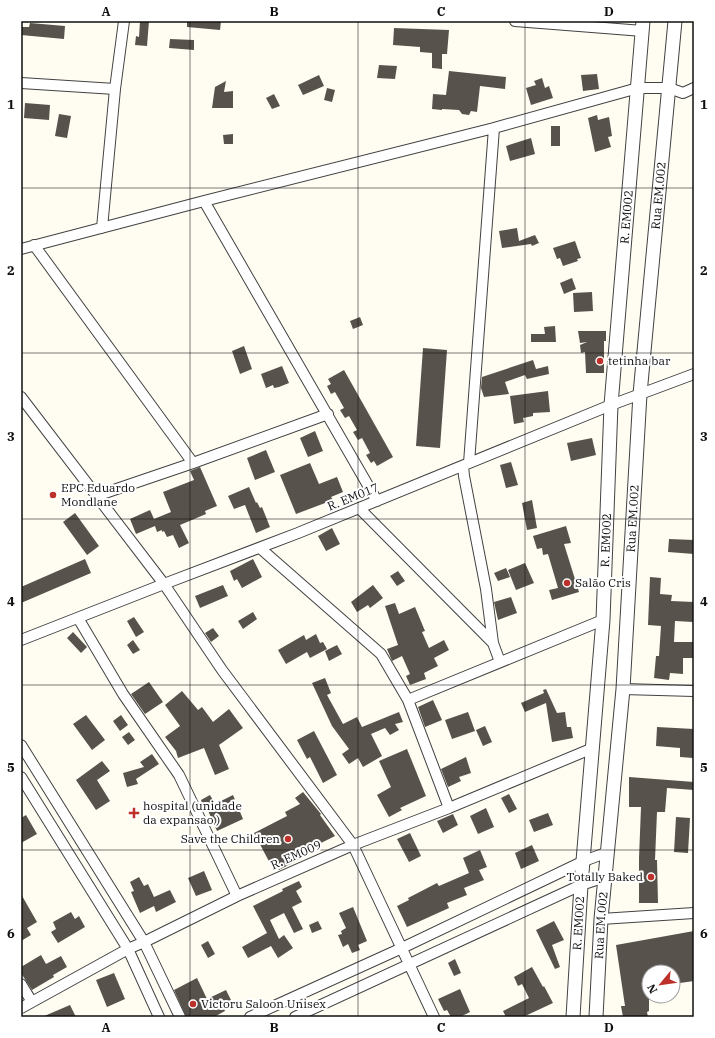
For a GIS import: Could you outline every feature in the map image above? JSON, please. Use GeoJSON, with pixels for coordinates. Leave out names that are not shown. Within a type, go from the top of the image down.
{"type":"FeatureCollection","features":[{"type":"Feature","properties":{"kind":"street"},"geometry":{"type":"LineString","coordinates":[[102,228],[115,89],[124,21]]}},
{"type":"Feature","properties":{"kind":"street"},"geometry":{"type":"LineString","coordinates":[[515,21],[643,26],[638,88]]}},
{"type":"Feature","properties":{"kind":"street","name":"Rua EM.002"},"geometry":{"type":"LineString","coordinates":[[596,1017],[601,919],[623,689],[640,394],[675,21]]}},
{"type":"Feature","properties":{"kind":"street"},"geometry":{"type":"LineString","coordinates":[[21,83],[115,89]]}},
{"type":"Feature","properties":{"kind":"street"},"geometry":{"type":"LineString","coordinates":[[21,249],[204,200],[494,128],[638,88],[668,88],[683,93],[694,88]]}},
{"type":"Feature","properties":{"kind":"street","name":"R. EM002"},"geometry":{"type":"LineString","coordinates":[[573,1017],[581,885],[603,620],[611,405],[638,88]]}},
{"type":"Feature","properties":{"kind":"street"},"geometry":{"type":"LineString","coordinates":[[494,128],[464,476],[486,589],[492,643],[500,662]]}},
{"type":"Feature","properties":{"kind":"street"},"geometry":{"type":"LineString","coordinates":[[204,200],[378,501]]}},
{"type":"Feature","properties":{"kind":"street"},"geometry":{"type":"LineString","coordinates":[[34,245],[193,463]]}},
{"type":"Feature","properties":{"kind":"street","name":"R. EM017"},"geometry":{"type":"LineString","coordinates":[[21,640],[360,509],[611,405],[694,374]]}},
{"type":"Feature","properties":{"kind":"street"},"geometry":{"type":"LineString","coordinates":[[21,397],[164,584],[222,670],[353,845],[434,1017]]}},
{"type":"Feature","properties":{"kind":"street"},"geometry":{"type":"LineString","coordinates":[[96,496],[193,463],[328,414]]}},
{"type":"Feature","properties":{"kind":"street"},"geometry":{"type":"LineString","coordinates":[[360,509],[492,643]]}},
{"type":"Feature","properties":{"kind":"street"},"geometry":{"type":"LineString","coordinates":[[260,548],[381,654],[408,700],[449,808]]}},
{"type":"Feature","properties":{"kind":"street"},"geometry":{"type":"LineString","coordinates":[[78,618],[123,694],[179,775],[237,896]]}},
{"type":"Feature","properties":{"kind":"street"},"geometry":{"type":"LineString","coordinates":[[408,700],[603,620]]}},
{"type":"Feature","properties":{"kind":"street"},"geometry":{"type":"LineString","coordinates":[[623,689],[694,691]]}},
{"type":"Feature","properties":{"kind":"street"},"geometry":{"type":"LineString","coordinates":[[21,745],[144,942],[180,1017]]}},
{"type":"Feature","properties":{"kind":"street","name":"R. EM009"},"geometry":{"type":"LineString","coordinates":[[21,1008],[128,949],[237,896],[353,845],[449,808],[593,748]]}},
{"type":"Feature","properties":{"kind":"street"},"geometry":{"type":"LineString","coordinates":[[21,778],[128,949],[159,1017]]}},
{"type":"Feature","properties":{"kind":"street"},"geometry":{"type":"LineString","coordinates":[[250,1017],[402,948],[584,861],[608,852]]}},
{"type":"Feature","properties":{"kind":"street"},"geometry":{"type":"LineString","coordinates":[[295,1017],[581,885],[605,877]]}},
{"type":"Feature","properties":{"kind":"street"},"geometry":{"type":"LineString","coordinates":[[601,919],[694,913]]}},
{"type":"Feature","properties":{"kind":"street"},"geometry":{"type":"LineString","coordinates":[[21,984],[32,1002]]}},
{"type":"Feature","properties":{"kind":"building"},"geometry":{"type":"Polygon","coordinates":[[[140,21],[149,21],[147,46],[135,45],[136,36],[139,37],[140,21]]]}},
{"type":"Feature","properties":{"kind":"building"},"geometry":{"type":"Polygon","coordinates":[[[187,21],[221,21],[220,30],[187,27],[187,21]]]}},
{"type":"Feature","properties":{"kind":"building"},"geometry":{"type":"Polygon","coordinates":[[[30,23],[65,26],[64,39],[21,35],[21,27],[29,27],[30,23]]]}},
{"type":"Feature","properties":{"kind":"building"},"geometry":{"type":"Polygon","coordinates":[[[394,28],[449,30],[447,54],[442,54],[442,69],[432,68],[432,53],[420,52],[420,47],[393,45],[394,28]]]}},
{"type":"Feature","properties":{"kind":"building"},"geometry":{"type":"Polygon","coordinates":[[[170,39],[194,40],[194,50],[169,48],[170,39]]]}},
{"type":"Feature","properties":{"kind":"building"},"geometry":{"type":"Polygon","coordinates":[[[379,65],[397,66],[395,79],[377,78],[379,65]]]}},
{"type":"Feature","properties":{"kind":"building"},"geometry":{"type":"Polygon","coordinates":[[[449,71],[506,77],[505,89],[480,86],[477,112],[471,111],[469,115],[462,114],[459,110],[432,109],[433,94],[446,95],[449,71]]]}},
{"type":"Feature","properties":{"kind":"building"},"geometry":{"type":"Polygon","coordinates":[[[597,74],[599,89],[583,91],[581,75],[597,74]]]}},
{"type":"Feature","properties":{"kind":"building"},"geometry":{"type":"Polygon","coordinates":[[[319,75],[324,86],[303,95],[298,85],[319,75]]]}},
{"type":"Feature","properties":{"kind":"building"},"geometry":{"type":"Polygon","coordinates":[[[542,78],[545,88],[549,86],[553,98],[531,105],[526,88],[536,85],[534,81],[542,78]]]}},
{"type":"Feature","properties":{"kind":"building"},"geometry":{"type":"Polygon","coordinates":[[[226,81],[224,92],[233,91],[233,108],[212,108],[215,87],[226,81]]]}},
{"type":"Feature","properties":{"kind":"building"},"geometry":{"type":"Polygon","coordinates":[[[327,88],[335,90],[332,102],[324,100],[327,88]]]}},
{"type":"Feature","properties":{"kind":"building"},"geometry":{"type":"Polygon","coordinates":[[[274,94],[280,106],[272,109],[266,98],[274,94]]]}},
{"type":"Feature","properties":{"kind":"building"},"geometry":{"type":"Polygon","coordinates":[[[25,103],[50,105],[49,120],[24,118],[25,103]]]}},
{"type":"Feature","properties":{"kind":"building"},"geometry":{"type":"Polygon","coordinates":[[[59,114],[71,116],[67,138],[55,136],[59,114]]]}},
{"type":"Feature","properties":{"kind":"building"},"geometry":{"type":"Polygon","coordinates":[[[597,115],[598,120],[609,117],[612,136],[608,137],[611,147],[595,152],[588,118],[597,115]]]}},
{"type":"Feature","properties":{"kind":"building"},"geometry":{"type":"Polygon","coordinates":[[[551,126],[560,126],[560,146],[551,146],[551,126]]]}},
{"type":"Feature","properties":{"kind":"building"},"geometry":{"type":"Polygon","coordinates":[[[233,134],[233,144],[224,144],[223,135],[233,134]]]}},
{"type":"Feature","properties":{"kind":"building"},"geometry":{"type":"Polygon","coordinates":[[[531,138],[535,154],[510,161],[506,146],[531,138]]]}},
{"type":"Feature","properties":{"kind":"building"},"geometry":{"type":"Polygon","coordinates":[[[517,228],[519,241],[535,235],[539,243],[532,246],[531,244],[502,248],[499,231],[517,228]]]}},
{"type":"Feature","properties":{"kind":"building"},"geometry":{"type":"Polygon","coordinates":[[[575,241],[581,258],[577,259],[578,261],[563,266],[560,258],[557,259],[553,248],[575,241]]]}},
{"type":"Feature","properties":{"kind":"building"},"geometry":{"type":"Polygon","coordinates":[[[572,278],[576,289],[564,294],[560,283],[572,278]]]}},
{"type":"Feature","properties":{"kind":"building"},"geometry":{"type":"Polygon","coordinates":[[[592,292],[593,311],[574,312],[573,293],[592,292]]]}},
{"type":"Feature","properties":{"kind":"building"},"geometry":{"type":"Polygon","coordinates":[[[360,317],[363,325],[353,329],[350,321],[360,317]]]}},
{"type":"Feature","properties":{"kind":"building"},"geometry":{"type":"Polygon","coordinates":[[[555,326],[556,342],[531,342],[531,334],[545,334],[544,327],[555,326]]]}},
{"type":"Feature","properties":{"kind":"building"},"geometry":{"type":"Polygon","coordinates":[[[578,331],[606,331],[606,341],[604,341],[604,373],[586,373],[585,352],[581,353],[580,345],[587,342],[580,343],[578,331]]]}},
{"type":"Feature","properties":{"kind":"building"},"geometry":{"type":"Polygon","coordinates":[[[244,346],[252,369],[240,374],[232,351],[244,346]]]}},
{"type":"Feature","properties":{"kind":"building"},"geometry":{"type":"Polygon","coordinates":[[[423,348],[447,350],[440,448],[416,446],[423,348]]]}},
{"type":"Feature","properties":{"kind":"building"},"geometry":{"type":"Polygon","coordinates":[[[533,360],[536,369],[548,366],[549,374],[527,379],[525,375],[505,382],[509,394],[484,397],[481,388],[482,377],[533,360]]]}},
{"type":"Feature","properties":{"kind":"building"},"geometry":{"type":"Polygon","coordinates":[[[282,366],[289,383],[279,387],[274,388],[273,385],[266,388],[261,374],[282,366]]]}},
{"type":"Feature","properties":{"kind":"building"},"geometry":{"type":"Polygon","coordinates":[[[344,370],[393,457],[377,466],[374,461],[371,463],[366,455],[370,453],[362,438],[358,440],[353,432],[357,430],[349,416],[345,418],[340,410],[344,408],[335,392],[331,394],[327,386],[331,384],[328,379],[344,370]]]}},
{"type":"Feature","properties":{"kind":"building"},"geometry":{"type":"Polygon","coordinates":[[[548,391],[550,412],[533,413],[533,416],[523,418],[524,422],[514,424],[510,396],[548,391]]]}},
{"type":"Feature","properties":{"kind":"building"},"geometry":{"type":"Polygon","coordinates":[[[315,431],[323,451],[308,457],[300,438],[315,431]]]}},
{"type":"Feature","properties":{"kind":"building"},"geometry":{"type":"Polygon","coordinates":[[[592,438],[596,455],[571,461],[567,443],[592,438]]]}},
{"type":"Feature","properties":{"kind":"building"},"geometry":{"type":"Polygon","coordinates":[[[266,450],[275,472],[255,480],[247,458],[266,450]]]}},
{"type":"Feature","properties":{"kind":"building"},"geometry":{"type":"Polygon","coordinates":[[[511,462],[518,485],[506,488],[500,465],[511,462]]]}},
{"type":"Feature","properties":{"kind":"building"},"geometry":{"type":"Polygon","coordinates":[[[310,463],[319,484],[337,477],[343,492],[331,497],[333,500],[296,514],[280,475],[310,463]]]}},
{"type":"Feature","properties":{"kind":"building"},"geometry":{"type":"Polygon","coordinates":[[[200,467],[217,506],[205,511],[206,514],[180,525],[189,543],[179,548],[173,535],[167,537],[162,530],[157,532],[155,526],[136,534],[130,519],[150,510],[154,519],[171,512],[163,492],[194,480],[190,471],[200,467]]]}},
{"type":"Feature","properties":{"kind":"building"},"geometry":{"type":"Polygon","coordinates":[[[249,487],[256,503],[257,502],[260,508],[262,507],[270,527],[256,533],[245,505],[234,509],[228,496],[249,487]]]}},
{"type":"Feature","properties":{"kind":"building"},"geometry":{"type":"Polygon","coordinates":[[[532,500],[537,528],[527,530],[522,503],[532,500]]]}},
{"type":"Feature","properties":{"kind":"building"},"geometry":{"type":"Polygon","coordinates":[[[75,513],[99,546],[87,555],[63,522],[75,513]]]}},
{"type":"Feature","properties":{"kind":"building"},"geometry":{"type":"Polygon","coordinates":[[[566,526],[571,543],[564,544],[579,592],[552,600],[549,590],[558,588],[548,554],[543,555],[542,548],[537,549],[533,536],[566,526]]]}},
{"type":"Feature","properties":{"kind":"building"},"geometry":{"type":"Polygon","coordinates":[[[332,528],[340,544],[326,551],[318,536],[332,528]]]}},
{"type":"Feature","properties":{"kind":"building"},"geometry":{"type":"Polygon","coordinates":[[[669,539],[694,540],[694,554],[668,552],[669,539]]]}},
{"type":"Feature","properties":{"kind":"building"},"geometry":{"type":"Polygon","coordinates":[[[85,559],[91,573],[21,603],[21,587],[85,559]]]}},
{"type":"Feature","properties":{"kind":"building"},"geometry":{"type":"Polygon","coordinates":[[[253,559],[262,577],[242,588],[237,579],[234,581],[230,571],[253,559]]]}},
{"type":"Feature","properties":{"kind":"building"},"geometry":{"type":"Polygon","coordinates":[[[525,563],[534,583],[516,590],[508,570],[525,563]]]}},
{"type":"Feature","properties":{"kind":"building"},"geometry":{"type":"Polygon","coordinates":[[[506,568],[510,577],[498,581],[494,573],[506,568]]]}},
{"type":"Feature","properties":{"kind":"building"},"geometry":{"type":"Polygon","coordinates":[[[398,571],[405,581],[397,586],[390,576],[398,571]]]}},
{"type":"Feature","properties":{"kind":"building"},"geometry":{"type":"Polygon","coordinates":[[[650,577],[661,578],[660,594],[672,595],[671,601],[694,602],[693,622],[675,621],[674,642],[694,642],[694,658],[683,658],[683,674],[670,673],[669,680],[654,678],[656,656],[659,656],[661,626],[648,625],[650,577]]]}},
{"type":"Feature","properties":{"kind":"building"},"geometry":{"type":"Polygon","coordinates":[[[223,585],[228,596],[200,608],[195,596],[223,585]]]}},
{"type":"Feature","properties":{"kind":"building"},"geometry":{"type":"Polygon","coordinates":[[[373,585],[383,598],[370,608],[368,605],[357,612],[351,602],[373,585]]]}},
{"type":"Feature","properties":{"kind":"building"},"geometry":{"type":"Polygon","coordinates":[[[511,597],[517,613],[498,620],[494,602],[511,597]]]}},
{"type":"Feature","properties":{"kind":"building"},"geometry":{"type":"Polygon","coordinates":[[[395,603],[399,614],[415,607],[425,631],[422,632],[429,648],[444,640],[449,650],[434,658],[438,666],[424,673],[426,679],[410,685],[406,676],[410,674],[402,656],[392,661],[387,649],[398,645],[385,606],[395,603]]]}},
{"type":"Feature","properties":{"kind":"building"},"geometry":{"type":"Polygon","coordinates":[[[253,612],[257,619],[243,629],[238,621],[253,612]]]}},
{"type":"Feature","properties":{"kind":"building"},"geometry":{"type":"Polygon","coordinates":[[[134,617],[144,632],[136,637],[127,621],[134,617]]]}},
{"type":"Feature","properties":{"kind":"building"},"geometry":{"type":"Polygon","coordinates":[[[213,628],[219,636],[211,642],[205,633],[213,628]]]}},
{"type":"Feature","properties":{"kind":"building"},"geometry":{"type":"Polygon","coordinates":[[[73,632],[87,647],[81,653],[67,638],[73,632]]]}},
{"type":"Feature","properties":{"kind":"building"},"geometry":{"type":"Polygon","coordinates":[[[316,634],[320,643],[323,642],[327,649],[310,658],[307,652],[286,664],[278,650],[304,635],[306,640],[316,634]]]}},
{"type":"Feature","properties":{"kind":"building"},"geometry":{"type":"Polygon","coordinates":[[[133,640],[140,650],[133,654],[127,645],[133,640]]]}},
{"type":"Feature","properties":{"kind":"building"},"geometry":{"type":"Polygon","coordinates":[[[337,645],[342,654],[329,661],[325,651],[337,645]]]}},
{"type":"Feature","properties":{"kind":"building"},"geometry":{"type":"Polygon","coordinates":[[[325,678],[331,693],[327,695],[343,724],[357,717],[362,727],[399,712],[403,722],[395,724],[399,730],[390,735],[385,728],[371,734],[382,756],[363,767],[358,758],[349,764],[342,754],[349,749],[332,726],[312,683],[325,678]]]}},
{"type":"Feature","properties":{"kind":"building"},"geometry":{"type":"Polygon","coordinates":[[[149,682],[163,702],[145,714],[131,694],[149,682]]]}},
{"type":"Feature","properties":{"kind":"building"},"geometry":{"type":"Polygon","coordinates":[[[546,689],[557,713],[565,712],[567,727],[571,727],[573,738],[552,742],[546,703],[525,712],[521,703],[544,693],[543,690],[546,689]]]}},
{"type":"Feature","properties":{"kind":"building"},"geometry":{"type":"Polygon","coordinates":[[[182,691],[198,710],[202,707],[213,722],[229,709],[243,728],[219,745],[229,769],[215,775],[204,748],[178,758],[176,751],[165,737],[180,726],[165,705],[182,691]]]}},
{"type":"Feature","properties":{"kind":"building"},"geometry":{"type":"Polygon","coordinates":[[[433,700],[442,720],[425,727],[418,707],[433,700]]]}},
{"type":"Feature","properties":{"kind":"building"},"geometry":{"type":"Polygon","coordinates":[[[468,712],[475,731],[452,739],[445,720],[468,712]]]}},
{"type":"Feature","properties":{"kind":"building"},"geometry":{"type":"Polygon","coordinates":[[[86,715],[105,740],[92,750],[73,724],[86,715]]]}},
{"type":"Feature","properties":{"kind":"building"},"geometry":{"type":"Polygon","coordinates":[[[121,715],[128,725],[120,731],[113,721],[121,715]]]}},
{"type":"Feature","properties":{"kind":"building"},"geometry":{"type":"Polygon","coordinates":[[[485,726],[492,742],[483,746],[476,730],[485,726]]]}},
{"type":"Feature","properties":{"kind":"building"},"geometry":{"type":"Polygon","coordinates":[[[657,727],[694,729],[693,758],[680,757],[680,748],[656,746],[657,727]]]}},
{"type":"Feature","properties":{"kind":"building"},"geometry":{"type":"Polygon","coordinates":[[[314,731],[337,775],[323,783],[310,757],[307,759],[297,740],[314,731]]]}},
{"type":"Feature","properties":{"kind":"building"},"geometry":{"type":"Polygon","coordinates":[[[129,732],[135,740],[128,745],[122,737],[129,732]]]}},
{"type":"Feature","properties":{"kind":"building"},"geometry":{"type":"Polygon","coordinates":[[[407,749],[426,796],[400,808],[402,810],[389,817],[377,795],[391,787],[379,761],[407,749]]]}},
{"type":"Feature","properties":{"kind":"building"},"geometry":{"type":"Polygon","coordinates":[[[152,754],[159,764],[136,779],[138,784],[127,787],[123,773],[144,767],[140,762],[152,754]]]}},
{"type":"Feature","properties":{"kind":"building"},"geometry":{"type":"Polygon","coordinates":[[[466,757],[471,773],[459,777],[461,781],[448,787],[441,769],[466,757]]]}},
{"type":"Feature","properties":{"kind":"building"},"geometry":{"type":"Polygon","coordinates":[[[102,761],[110,771],[97,780],[110,801],[96,810],[76,780],[102,761]]]}},
{"type":"Feature","properties":{"kind":"building"},"geometry":{"type":"Polygon","coordinates":[[[629,777],[694,782],[694,790],[667,788],[665,812],[657,812],[655,860],[657,860],[658,903],[639,903],[641,807],[629,807],[629,777]]]}},
{"type":"Feature","properties":{"kind":"building","name":"Save the Children"},"geometry":{"type":"Polygon","coordinates":[[[303,792],[321,814],[320,815],[335,836],[321,843],[322,846],[279,870],[277,867],[273,869],[254,833],[287,816],[285,812],[300,804],[295,798],[303,792]]]}},
{"type":"Feature","properties":{"kind":"building"},"geometry":{"type":"Polygon","coordinates":[[[509,794],[517,809],[509,813],[501,798],[509,794]]]}},
{"type":"Feature","properties":{"kind":"building"},"geometry":{"type":"Polygon","coordinates":[[[210,795],[215,804],[233,795],[243,819],[217,831],[206,806],[203,808],[201,800],[210,795]]]}},
{"type":"Feature","properties":{"kind":"building"},"geometry":{"type":"Polygon","coordinates":[[[486,808],[494,827],[478,834],[470,816],[486,808]]]}},
{"type":"Feature","properties":{"kind":"building"},"geometry":{"type":"Polygon","coordinates":[[[548,813],[553,825],[534,832],[529,820],[548,813]]]}},
{"type":"Feature","properties":{"kind":"building"},"geometry":{"type":"Polygon","coordinates":[[[453,814],[458,825],[443,833],[437,821],[453,814]]]}},
{"type":"Feature","properties":{"kind":"building"},"geometry":{"type":"Polygon","coordinates":[[[26,815],[37,834],[21,843],[21,818],[26,815]]]}},
{"type":"Feature","properties":{"kind":"building"},"geometry":{"type":"Polygon","coordinates":[[[676,817],[690,818],[688,853],[674,852],[676,817]]]}},
{"type":"Feature","properties":{"kind":"building"},"geometry":{"type":"Polygon","coordinates":[[[410,833],[421,856],[409,862],[397,839],[410,833]]]}},
{"type":"Feature","properties":{"kind":"building"},"geometry":{"type":"Polygon","coordinates":[[[532,845],[539,861],[521,869],[515,853],[532,845]]]}},
{"type":"Feature","properties":{"kind":"building"},"geometry":{"type":"Polygon","coordinates":[[[480,850],[487,867],[479,870],[484,880],[464,888],[467,895],[447,903],[449,908],[407,927],[397,906],[409,900],[408,898],[437,883],[439,886],[469,873],[463,858],[480,850]]]}},
{"type":"Feature","properties":{"kind":"building"},"geometry":{"type":"Polygon","coordinates":[[[204,871],[212,890],[196,896],[188,878],[204,871]]]}},
{"type":"Feature","properties":{"kind":"building"},"geometry":{"type":"Polygon","coordinates":[[[139,877],[144,886],[148,884],[154,897],[170,890],[176,902],[156,912],[154,906],[140,913],[131,892],[134,891],[130,882],[139,877]]]}},
{"type":"Feature","properties":{"kind":"building"},"geometry":{"type":"Polygon","coordinates":[[[299,881],[302,887],[296,891],[302,902],[292,907],[303,929],[294,933],[284,913],[270,920],[279,939],[284,935],[293,948],[278,958],[271,946],[248,958],[242,947],[267,933],[253,906],[299,881]]]}},
{"type":"Feature","properties":{"kind":"building"},"geometry":{"type":"Polygon","coordinates":[[[21,894],[37,922],[27,928],[31,935],[21,941],[21,894]]]}},
{"type":"Feature","properties":{"kind":"building"},"geometry":{"type":"Polygon","coordinates":[[[353,907],[367,941],[358,945],[360,950],[352,953],[348,944],[343,947],[338,935],[342,934],[341,931],[346,928],[339,913],[353,907]]]}},
{"type":"Feature","properties":{"kind":"building"},"geometry":{"type":"Polygon","coordinates":[[[71,912],[75,919],[79,916],[85,927],[58,943],[51,932],[56,929],[53,922],[71,912]]]}},
{"type":"Feature","properties":{"kind":"building"},"geometry":{"type":"Polygon","coordinates":[[[318,921],[322,929],[312,933],[309,925],[318,921]]]}},
{"type":"Feature","properties":{"kind":"building"},"geometry":{"type":"Polygon","coordinates":[[[554,921],[564,940],[552,945],[560,967],[555,969],[536,930],[554,921]]]}},
{"type":"Feature","properties":{"kind":"building"},"geometry":{"type":"Polygon","coordinates":[[[694,931],[694,981],[681,983],[681,964],[641,964],[641,1004],[649,1004],[649,1011],[647,1012],[648,1017],[623,1017],[621,1006],[625,1006],[616,945],[694,931]]]}},
{"type":"Feature","properties":{"kind":"building"},"geometry":{"type":"Polygon","coordinates":[[[208,941],[215,954],[208,958],[201,945],[208,941]]]}},
{"type":"Feature","properties":{"kind":"building"},"geometry":{"type":"Polygon","coordinates":[[[41,955],[46,964],[61,956],[67,967],[53,975],[54,977],[32,990],[21,973],[21,967],[41,955]]]}},
{"type":"Feature","properties":{"kind":"building"},"geometry":{"type":"Polygon","coordinates":[[[455,959],[461,973],[454,976],[448,963],[455,959]]]}},
{"type":"Feature","properties":{"kind":"building"},"geometry":{"type":"Polygon","coordinates":[[[532,967],[553,1003],[523,1017],[506,1017],[503,1011],[529,998],[522,984],[518,986],[514,977],[532,967]]]}},
{"type":"Feature","properties":{"kind":"building"},"geometry":{"type":"Polygon","coordinates":[[[114,973],[125,999],[107,1007],[96,980],[114,973]]]}},
{"type":"Feature","properties":{"kind":"building","name":"Victoru Saloon Unisex"},"geometry":{"type":"Polygon","coordinates":[[[197,978],[207,999],[226,990],[231,1000],[222,1004],[225,1011],[214,1017],[186,1017],[174,990],[197,978]]]}},
{"type":"Feature","properties":{"kind":"building"},"geometry":{"type":"Polygon","coordinates":[[[460,989],[470,1012],[460,1017],[451,1017],[447,1010],[444,1011],[438,999],[460,989]]]}},
{"type":"Feature","properties":{"kind":"building"},"geometry":{"type":"Polygon","coordinates":[[[70,1005],[76,1017],[42,1017],[70,1005]]]}},
{"type":"Feature","properties":{"kind":"place","name":"tetinha bar"},"geometry":{"type":"Point","coordinates":[600,361]}},
{"type":"Feature","properties":{"kind":"place","name":"EPC Eduardo Mondlane"},"geometry":{"type":"Point","coordinates":[53,495]}},
{"type":"Feature","properties":{"kind":"place","name":"Salão Cris"},"geometry":{"type":"Point","coordinates":[567,583]}},
{"type":"Feature","properties":{"kind":"place","name":"hospital (unidade da expansao )"},"geometry":{"type":"Point","coordinates":[134,813]}},
{"type":"Feature","properties":{"kind":"place","name":"Save the Children"},"geometry":{"type":"Point","coordinates":[288,839]}},
{"type":"Feature","properties":{"kind":"place","name":"Totally Baked"},"geometry":{"type":"Point","coordinates":[651,877]}},
{"type":"Feature","properties":{"kind":"place","name":"Victoru Saloon Unisex"},"geometry":{"type":"Point","coordinates":[193,1004]}}]}
